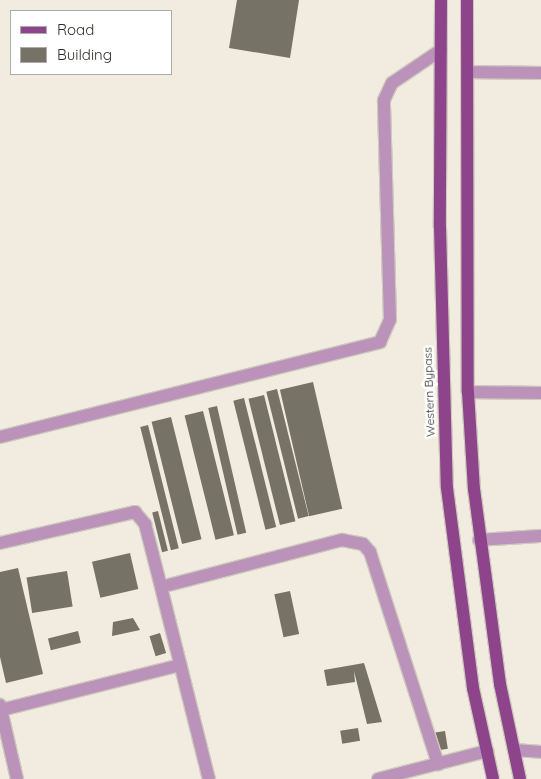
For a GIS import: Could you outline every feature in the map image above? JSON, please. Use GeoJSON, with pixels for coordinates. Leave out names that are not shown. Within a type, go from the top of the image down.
{"type":"FeatureCollection","features":[{"type":"Feature","properties":{"kind":"main road","name":"Western Bypass"},"geometry":{"type":"LineString","coordinates":[[441,0],[440,227],[447,488],[456,580],[486,751],[493,779]]}},
{"type":"Feature","properties":{"kind":"main road"},"geometry":{"type":"LineString","coordinates":[[467,0],[468,392],[479,540],[520,779]]}},
{"type":"Feature","properties":{"kind":"street"},"geometry":{"type":"LineString","coordinates":[[0,437],[380,342],[390,320],[384,100],[392,83],[441,50]]}},
{"type":"Feature","properties":{"kind":"street"},"geometry":{"type":"LineString","coordinates":[[468,72],[541,73]]}},
{"type":"Feature","properties":{"kind":"street"},"geometry":{"type":"LineString","coordinates":[[468,392],[541,392]]}},
{"type":"Feature","properties":{"kind":"street"},"geometry":{"type":"LineString","coordinates":[[0,543],[134,512],[145,524],[209,779]]}},
{"type":"Feature","properties":{"kind":"street"},"geometry":{"type":"LineString","coordinates":[[479,540],[541,536]]}},
{"type":"Feature","properties":{"kind":"street"},"geometry":{"type":"LineString","coordinates":[[161,587],[342,540],[363,544],[370,552],[438,764]]}},
{"type":"Feature","properties":{"kind":"street"},"geometry":{"type":"LineString","coordinates":[[17,779],[1,707],[180,665]]}},
{"type":"Feature","properties":{"kind":"street"},"geometry":{"type":"LineString","coordinates":[[514,750],[541,752]]}},
{"type":"Feature","properties":{"kind":"street"},"geometry":{"type":"LineString","coordinates":[[378,779],[486,751]]}},
{"type":"Feature","properties":{"kind":"building"},"geometry":{"type":"Polygon","coordinates":[[[237,0],[299,0],[290,58],[229,48],[237,0]]]}},
{"type":"Feature","properties":{"kind":"building"},"geometry":{"type":"Polygon","coordinates":[[[313,382],[342,509],[309,516],[280,390],[313,382]]]}},
{"type":"Feature","properties":{"kind":"building"},"geometry":{"type":"Polygon","coordinates":[[[277,389],[309,516],[298,519],[266,392],[277,389]]]}},
{"type":"Feature","properties":{"kind":"building"},"geometry":{"type":"Polygon","coordinates":[[[264,395],[295,521],[280,525],[248,399],[264,395]]]}},
{"type":"Feature","properties":{"kind":"building"},"geometry":{"type":"Polygon","coordinates":[[[244,398],[276,527],[266,530],[233,401],[244,398]]]}},
{"type":"Feature","properties":{"kind":"building"},"geometry":{"type":"Polygon","coordinates":[[[217,406],[246,533],[237,535],[208,408],[217,406]]]}},
{"type":"Feature","properties":{"kind":"building"},"geometry":{"type":"Polygon","coordinates":[[[203,411],[234,535],[216,540],[185,416],[203,411]]]}},
{"type":"Feature","properties":{"kind":"building"},"geometry":{"type":"Polygon","coordinates":[[[171,417],[201,539],[182,544],[152,422],[171,417]]]}},
{"type":"Feature","properties":{"kind":"building"},"geometry":{"type":"Polygon","coordinates":[[[148,425],[179,548],[171,550],[140,427],[148,425]]]}},
{"type":"Feature","properties":{"kind":"building"},"geometry":{"type":"Polygon","coordinates":[[[158,511],[168,551],[162,552],[152,512],[158,511]]]}},
{"type":"Feature","properties":{"kind":"building"},"geometry":{"type":"Polygon","coordinates":[[[130,553],[138,589],[100,598],[92,562],[130,553]]]}},
{"type":"Feature","properties":{"kind":"building"},"geometry":{"type":"Polygon","coordinates":[[[18,568],[43,674],[6,683],[0,657],[0,572],[18,568]]]}},
{"type":"Feature","properties":{"kind":"building"},"geometry":{"type":"Polygon","coordinates":[[[67,571],[73,607],[32,613],[27,577],[67,571]]]}},
{"type":"Feature","properties":{"kind":"building"},"geometry":{"type":"Polygon","coordinates":[[[290,591],[299,634],[283,637],[274,594],[290,591]]]}},
{"type":"Feature","properties":{"kind":"building"},"geometry":{"type":"Polygon","coordinates":[[[133,618],[140,630],[112,636],[113,622],[133,618]]]}},
{"type":"Feature","properties":{"kind":"building"},"geometry":{"type":"Polygon","coordinates":[[[78,631],[81,643],[51,650],[48,638],[78,631]]]}},
{"type":"Feature","properties":{"kind":"building"},"geometry":{"type":"Polygon","coordinates":[[[160,633],[166,653],[156,656],[149,636],[160,633]]]}},
{"type":"Feature","properties":{"kind":"building"},"geometry":{"type":"Polygon","coordinates":[[[364,663],[382,722],[367,724],[354,671],[355,682],[327,686],[324,670],[364,663]]]}},
{"type":"Feature","properties":{"kind":"building"},"geometry":{"type":"Polygon","coordinates":[[[358,728],[360,741],[342,744],[340,731],[358,728]]]}},
{"type":"Feature","properties":{"kind":"building"},"geometry":{"type":"Polygon","coordinates":[[[445,731],[448,749],[435,751],[432,733],[445,731]]]}}]}
